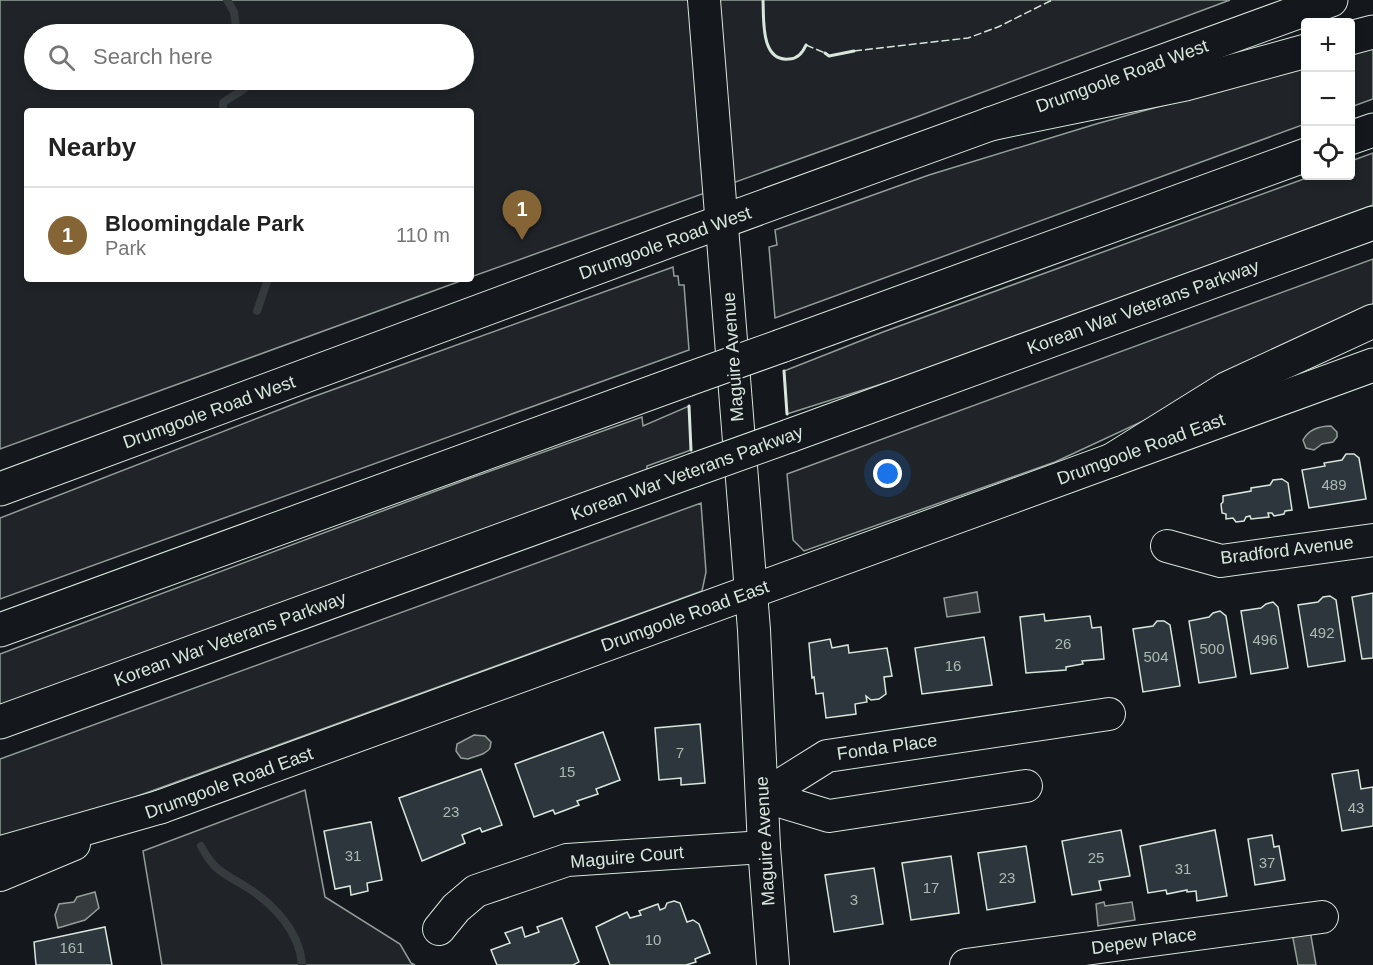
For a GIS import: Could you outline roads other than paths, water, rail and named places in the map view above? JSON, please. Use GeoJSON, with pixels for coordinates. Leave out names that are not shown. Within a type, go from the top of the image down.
{"type":"FeatureCollection","features":[{"type":"Feature","properties":{"kind":"main road","name":"Drumgoole Road West"},"geometry":{"type":"LineString","coordinates":[[0,489],[1331,0]]}},
{"type":"Feature","properties":{"kind":"main road"},"geometry":{"type":"LineString","coordinates":[[1355,37],[1373,32]]}},
{"type":"Feature","properties":{"kind":"main road"},"geometry":{"type":"LineString","coordinates":[[990,124],[1185,84],[1301,52]]}},
{"type":"Feature","properties":{"kind":"main road"},"geometry":{"type":"LineString","coordinates":[[1355,136],[1373,130]]}},
{"type":"Feature","properties":{"kind":"main road"},"geometry":{"type":"LineString","coordinates":[[0,630],[1301,156]]}},
{"type":"Feature","properties":{"kind":"main road","name":"Korean War Veterans Parkway"},"geometry":{"type":"LineString","coordinates":[[0,722],[1373,223]]}},
{"type":"Feature","properties":{"kind":"main road"},"geometry":{"type":"LineString","coordinates":[[1112,460],[1226,389],[1373,321]]}},
{"type":"Feature","properties":{"kind":"main road","name":"Drumgoole Road East"},"geometry":{"type":"LineString","coordinates":[[160,807],[1373,364]]}},
{"type":"Feature","properties":{"kind":"main road"},"geometry":{"type":"LineString","coordinates":[[0,853],[160,807]]}},
{"type":"Feature","properties":{"kind":"street","name":"Maguire Avenue"},"geometry":{"type":"LineString","coordinates":[[704,0],[751,592],[764,847],[773,965]]}},
{"type":"Feature","properties":{"kind":"street","name":"Bradford Avenue"},"geometry":{"type":"LineString","coordinates":[[1167,546],[1221,561],[1373,540]]}},
{"type":"Feature","properties":{"kind":"street","name":"Fonda Place"},"geometry":{"type":"LineString","coordinates":[[763,796],[827,756],[1109,714]]}},
{"type":"Feature","properties":{"kind":"street"},"geometry":{"type":"LineString","coordinates":[[763,796],[829,816],[1026,786]]}},
{"type":"Feature","properties":{"kind":"street","name":"Drumgoole Road East"},"geometry":{"type":"LineString","coordinates":[[0,875],[160,807]]}},
{"type":"Feature","properties":{"kind":"street","name":"Maguire Court"},"geometry":{"type":"LineString","coordinates":[[439,930],[456,908],[476,891],[567,860],[764,847]]}},
{"type":"Feature","properties":{"kind":"street","name":"Depew Place"},"geometry":{"type":"LineString","coordinates":[[966,965],[1322,917]]}},
{"type":"Feature","properties":{"kind":"waterway"},"geometry":{"type":"LineString","coordinates":[[227,0],[234,12],[236,24]]}},
{"type":"Feature","properties":{"kind":"waterway"},"geometry":{"type":"LineString","coordinates":[[223,108],[223,103],[242,90]]}},
{"type":"Feature","properties":{"kind":"waterway"},"geometry":{"type":"LineString","coordinates":[[257,311],[267,282]]}},
{"type":"Feature","properties":{"kind":"waterway"},"geometry":{"type":"LineString","coordinates":[[201,846],[216,867],[258,895],[276,911],[297,942],[302,965]]}},
{"type":"Feature","properties":{"kind":"place","name":"Bloomingdale Park"},"geometry":{"type":"Point","coordinates":[522,240]}}]}
